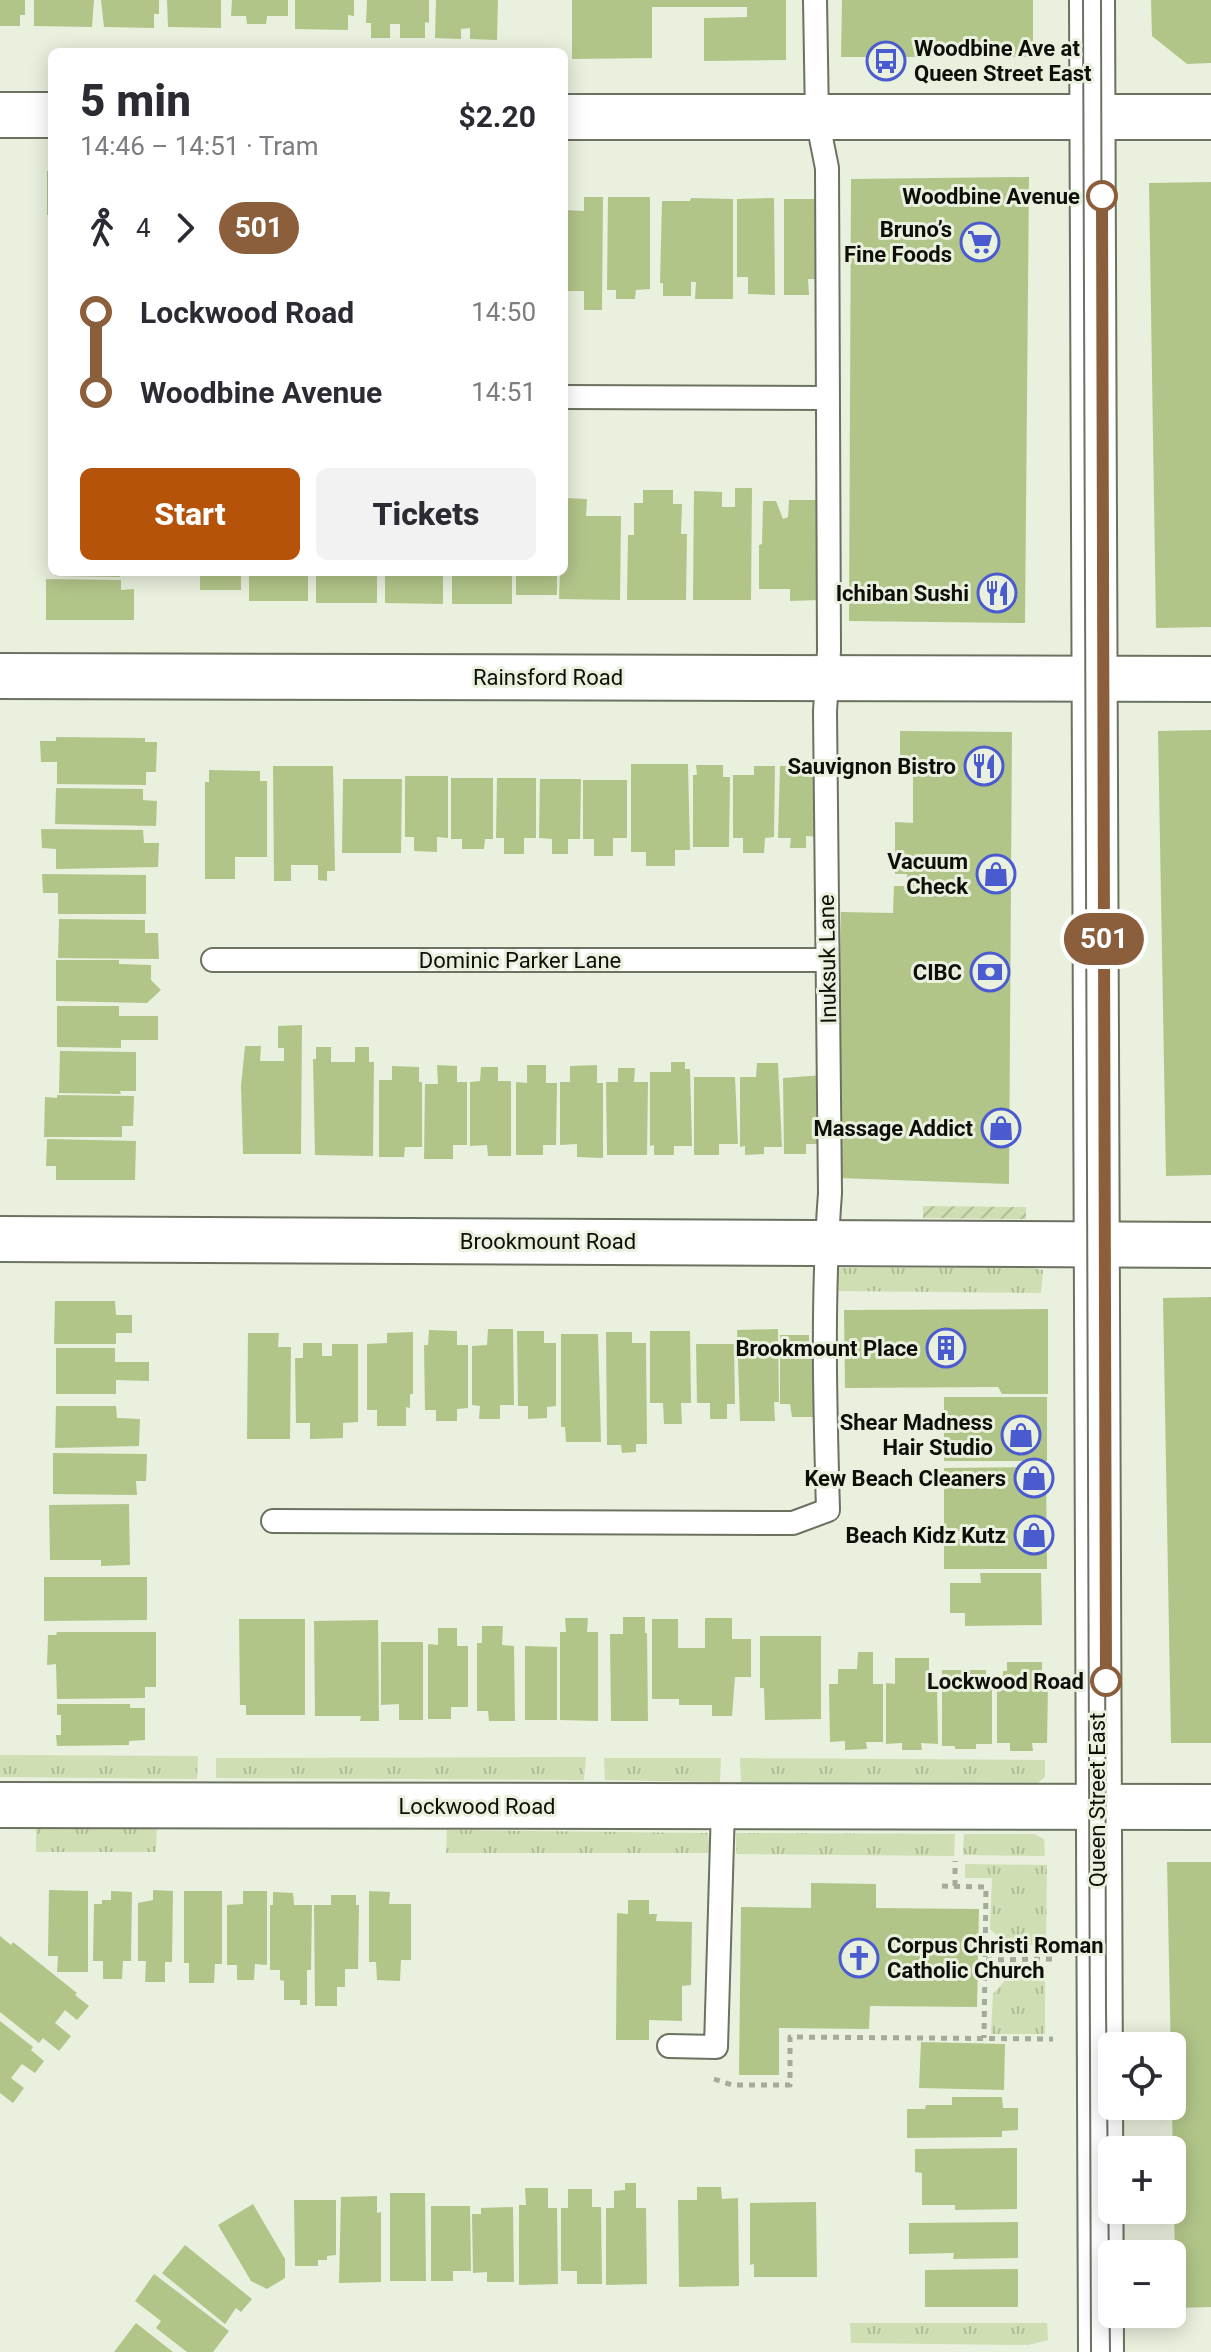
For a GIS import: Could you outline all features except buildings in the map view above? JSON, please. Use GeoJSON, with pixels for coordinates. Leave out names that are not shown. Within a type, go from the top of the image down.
{"type":"FeatureCollection","features":[{"type":"Feature","properties":{"kind":"street","name":"Queen Street East"},"geometry":{"type":"LineString","coordinates":[[1092,0],[1101,2352]]}},
{"type":"Feature","properties":{"kind":"street"},"geometry":{"type":"LineString","coordinates":[[0,115],[48,115]]}},
{"type":"Feature","properties":{"kind":"street"},"geometry":{"type":"LineString","coordinates":[[568,117],[1211,117]]}},
{"type":"Feature","properties":{"kind":"street","name":"Rainsford Road"},"geometry":{"type":"LineString","coordinates":[[0,676],[1211,679]]}},
{"type":"Feature","properties":{"kind":"street","name":"Brookmount Road"},"geometry":{"type":"LineString","coordinates":[[0,1239],[1211,1245]]}},
{"type":"Feature","properties":{"kind":"street","name":"Lockwood Road"},"geometry":{"type":"LineString","coordinates":[[0,1805],[1211,1807]]}},
{"type":"Feature","properties":{"kind":"lane","name":"Inuksuk Lane"},"geometry":{"type":"LineString","coordinates":[[273,1521],[793,1523],[828,1510],[826,1241],[830,1193],[825,711],[828,677],[827,168],[817,118],[815,0]]}},
{"type":"Feature","properties":{"kind":"lane"},"geometry":{"type":"LineString","coordinates":[[568,397],[826,398]]}},
{"type":"Feature","properties":{"kind":"lane","name":"Dominic Parker Lane"},"geometry":{"type":"LineString","coordinates":[[213,960],[827,960]]}},
{"type":"Feature","properties":{"kind":"lane"},"geometry":{"type":"LineString","coordinates":[[669,2046],[716,2047],[723,1807]]}},
{"type":"Feature","properties":{"kind":"path"},"geometry":{"type":"LineString","coordinates":[[955,1861],[955,1886]]}},
{"type":"Feature","properties":{"kind":"path"},"geometry":{"type":"LineString","coordinates":[[942,1886],[986,1887],[984,2038]]}},
{"type":"Feature","properties":{"kind":"path"},"geometry":{"type":"LineString","coordinates":[[986,1960],[1053,1959]]}},
{"type":"Feature","properties":{"kind":"path"},"geometry":{"type":"LineString","coordinates":[[732,2085],[790,2085],[790,2037],[1053,2039]]}},
{"type":"Feature","properties":{"kind":"green space"},"geometry":{"type":"Polygon","coordinates":[[[923,1206],[1026,1207],[1026,1219],[923,1218],[923,1206]]]}},
{"type":"Feature","properties":{"kind":"green space"},"geometry":{"type":"Polygon","coordinates":[[[839,1268],[1043,1270],[1041,1293],[830,1291],[839,1268]]]}},
{"type":"Feature","properties":{"kind":"green space"},"geometry":{"type":"Polygon","coordinates":[[[0,1755],[198,1756],[197,1779],[0,1777],[0,1755]]]}},
{"type":"Feature","properties":{"kind":"green space"},"geometry":{"type":"Polygon","coordinates":[[[586,1757],[584,1780],[216,1778],[216,1758],[586,1757]]]}},
{"type":"Feature","properties":{"kind":"green space"},"geometry":{"type":"Polygon","coordinates":[[[604,1758],[721,1758],[720,1782],[605,1780],[604,1758]]]}},
{"type":"Feature","properties":{"kind":"green space"},"geometry":{"type":"Polygon","coordinates":[[[740,1758],[1045,1760],[1045,1777],[1038,1783],[741,1782],[740,1758]]]}},
{"type":"Feature","properties":{"kind":"green space"},"geometry":{"type":"Polygon","coordinates":[[[36,1828],[157,1828],[156,1852],[36,1852],[36,1828]]]}},
{"type":"Feature","properties":{"kind":"green space"},"geometry":{"type":"Polygon","coordinates":[[[447,1830],[708,1833],[710,1853],[446,1853],[447,1830]]]}},
{"type":"Feature","properties":{"kind":"green space"},"geometry":{"type":"Polygon","coordinates":[[[736,1833],[955,1834],[954,1856],[736,1854],[736,1833]]]}},
{"type":"Feature","properties":{"kind":"green space"},"geometry":{"type":"Polygon","coordinates":[[[964,1834],[1034,1834],[1044,1839],[1045,1856],[963,1855],[964,1834]]]}},
{"type":"Feature","properties":{"kind":"green space"},"geometry":{"type":"Polygon","coordinates":[[[965,1864],[1047,1865],[1046,1945],[1008,1945],[990,1929],[992,1878],[965,1878],[965,1864]]]}},
{"type":"Feature","properties":{"kind":"green space"},"geometry":{"type":"Polygon","coordinates":[[[1045,1976],[1045,2034],[991,2034],[993,1994],[1008,1977],[1045,1976]]]}},
{"type":"Feature","properties":{"kind":"green space"},"geometry":{"type":"Polygon","coordinates":[[[850,2323],[1047,2323],[1048,2340],[1028,2345],[851,2343],[850,2323]]]}},
{"type":"Feature","properties":{"kind":"tram line"},"geometry":{"type":"LineString","coordinates":[[1083,0],[1091,2352]]}},
{"type":"Feature","properties":{"kind":"tram line"},"geometry":{"type":"LineString","coordinates":[[1101,0],[1106,2011],[1110,2352]]}},
{"type":"Feature","properties":{"kind":"tram line","name":"501"},"geometry":{"type":"LineString","coordinates":[[1102,196],[1106,1681]]}},
{"type":"Feature","properties":{"kind":"place","name":"Woodbine Ave at Queen Street East"},"geometry":{"type":"Point","coordinates":[886,61]}},
{"type":"Feature","properties":{"kind":"place","name":"Woodbine Avenue"},"geometry":{"type":"Point","coordinates":[1102,196]}},
{"type":"Feature","properties":{"kind":"place","name":"Bruno’s Fine Foods"},"geometry":{"type":"Point","coordinates":[980,242]}},
{"type":"Feature","properties":{"kind":"place","name":"Ichiban Sushi"},"geometry":{"type":"Point","coordinates":[997,593]}},
{"type":"Feature","properties":{"kind":"place","name":"Sauvignon Bistro"},"geometry":{"type":"Point","coordinates":[984,766]}},
{"type":"Feature","properties":{"kind":"place","name":"Vacuum Check"},"geometry":{"type":"Point","coordinates":[996,874]}},
{"type":"Feature","properties":{"kind":"place","name":"CIBC"},"geometry":{"type":"Point","coordinates":[990,972]}},
{"type":"Feature","properties":{"kind":"place","name":"Massage Addict"},"geometry":{"type":"Point","coordinates":[1001,1128]}},
{"type":"Feature","properties":{"kind":"place","name":"Brookmount Place"},"geometry":{"type":"Point","coordinates":[946,1348]}},
{"type":"Feature","properties":{"kind":"place","name":"Shear Madness Hair Studio"},"geometry":{"type":"Point","coordinates":[1021,1435]}},
{"type":"Feature","properties":{"kind":"place","name":"Kew Beach Cleaners"},"geometry":{"type":"Point","coordinates":[1034,1478]}},
{"type":"Feature","properties":{"kind":"place","name":"Beach Kidz Kutz"},"geometry":{"type":"Point","coordinates":[1034,1535]}},
{"type":"Feature","properties":{"kind":"place","name":"Lockwood Road"},"geometry":{"type":"Point","coordinates":[1106,1681]}},
{"type":"Feature","properties":{"kind":"place","name":"Corpus Christi Roman Catholic Church"},"geometry":{"type":"Point","coordinates":[859,1958]}}]}
